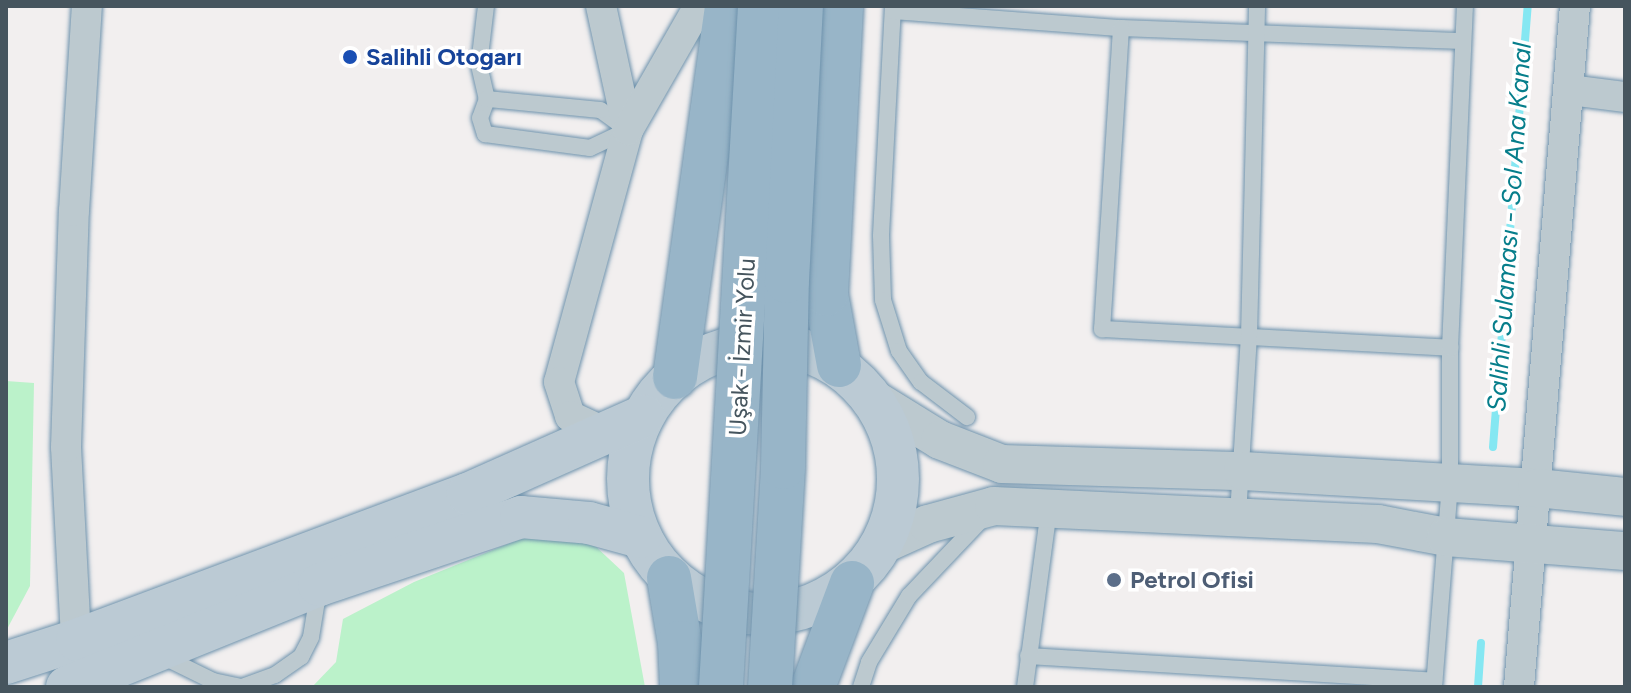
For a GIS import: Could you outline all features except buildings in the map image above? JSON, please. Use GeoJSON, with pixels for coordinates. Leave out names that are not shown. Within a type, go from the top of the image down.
{"type":"FeatureCollection","features":[{"type":"Feature","properties":{"kind":"highway"},"geometry":{"type":"LineString","coordinates":[[675,377],[727,6]]}},
{"type":"Feature","properties":{"kind":"highway","name":"Uşak - İzmir Yolu"},"geometry":{"type":"LineString","coordinates":[[721,687],[760,6]]}},
{"type":"Feature","properties":{"kind":"highway","name":"Uşak - İzmir Yolu"},"geometry":{"type":"LineString","coordinates":[[770,687],[783,467],[787,281],[801,6]]}},
{"type":"Feature","properties":{"kind":"highway"},"geometry":{"type":"LineString","coordinates":[[839,365],[826,294],[841,6]]}},
{"type":"Feature","properties":{"kind":"highway"},"geometry":{"type":"LineString","coordinates":[[669,578],[680,643],[682,687]]}},
{"type":"Feature","properties":{"kind":"highway"},"geometry":{"type":"LineString","coordinates":[[813,687],[852,583]]}},
{"type":"Feature","properties":{"kind":"main road"},"geometry":{"type":"LineString","coordinates":[[755,344],[799,348],[839,365],[875,400],[896,446],[899,496],[884,544],[852,583],[809,608],[760,616],[711,606],[669,578],[640,537],[629,497],[629,483],[630,456],[643,416],[675,377],[712,354],[755,344]]}},
{"type":"Feature","properties":{"kind":"main road"},"geometry":{"type":"LineString","coordinates":[[6,663],[77,640],[468,494],[643,416]]}},
{"type":"Feature","properties":{"kind":"main road"},"geometry":{"type":"LineString","coordinates":[[73,686],[319,585],[521,517],[589,523],[640,537]]}},
{"type":"Feature","properties":{"kind":"street"},"geometry":{"type":"LineString","coordinates":[[73,686],[77,640],[66,447],[74,211],[87,6]]}},
{"type":"Feature","properties":{"kind":"street"},"geometry":{"type":"LineString","coordinates":[[601,6],[628,130]]}},
{"type":"Feature","properties":{"kind":"street"},"geometry":{"type":"LineString","coordinates":[[604,432],[570,416],[559,382],[628,130],[699,6]]}},
{"type":"Feature","properties":{"kind":"street"},"geometry":{"type":"LineString","coordinates":[[1519,687],[1575,6]]}},
{"type":"Feature","properties":{"kind":"street"},"geometry":{"type":"LineString","coordinates":[[1570,90],[1625,97]]}},
{"type":"Feature","properties":{"kind":"street"},"geometry":{"type":"LineString","coordinates":[[875,400],[940,440],[1002,464],[1243,471],[1537,488],[1625,497]]}},
{"type":"Feature","properties":{"kind":"street"},"geometry":{"type":"LineString","coordinates":[[884,544],[928,524],[994,506],[1238,515],[1378,524],[1446,537],[1625,551]]}},
{"type":"Feature","properties":{"kind":"lane"},"geometry":{"type":"LineString","coordinates":[[486,6],[479,65],[487,99],[480,118],[485,134],[590,148],[628,130],[600,110],[487,99]]}},
{"type":"Feature","properties":{"kind":"lane"},"geometry":{"type":"LineString","coordinates":[[1238,515],[1249,336],[1257,6]]}},
{"type":"Feature","properties":{"kind":"lane"},"geometry":{"type":"LineString","coordinates":[[1028,656],[1434,684],[1450,485],[1450,348],[1465,6]]}},
{"type":"Feature","properties":{"kind":"lane"},"geometry":{"type":"LineString","coordinates":[[967,417],[921,382],[899,351],[883,300],[881,236],[893,9],[1121,28],[1463,41]]}},
{"type":"Feature","properties":{"kind":"lane"},"geometry":{"type":"LineString","coordinates":[[1121,28],[1102,329],[1450,348]]}},
{"type":"Feature","properties":{"kind":"lane"},"geometry":{"type":"LineString","coordinates":[[861,687],[869,662],[909,596],[994,506]]}},
{"type":"Feature","properties":{"kind":"lane"},"geometry":{"type":"LineString","coordinates":[[1025,687],[1049,510]]}},
{"type":"Feature","properties":{"kind":"lane"},"geometry":{"type":"LineString","coordinates":[[155,652],[213,681],[242,687],[275,675],[301,657],[311,637],[319,585]]}},
{"type":"Feature","properties":{"kind":"green space"},"geometry":{"type":"Polygon","coordinates":[[[6,381],[34,383],[30,586],[6,631],[6,381]]]}},
{"type":"Feature","properties":{"kind":"green space"},"geometry":{"type":"Polygon","coordinates":[[[522,538],[592,543],[624,573],[645,687],[312,687],[336,662],[343,619],[414,582],[522,538]]]}},
{"type":"Feature","properties":{"kind":"waterway","name":"Salihli Sulaması - Sol Ana Kanal"},"geometry":{"type":"LineString","coordinates":[[1493,447],[1528,6]]}},
{"type":"Feature","properties":{"kind":"waterway","name":"Salihli Sulaması - Sol Ana Kanal"},"geometry":{"type":"LineString","coordinates":[[1478,687],[1481,643]]}},
{"type":"Feature","properties":{"kind":"place","name":"Salihli Otogarı"},"geometry":{"type":"Point","coordinates":[350,57]}},
{"type":"Feature","properties":{"kind":"place","name":"Petrol Ofisi"},"geometry":{"type":"Point","coordinates":[1114,580]}}]}
